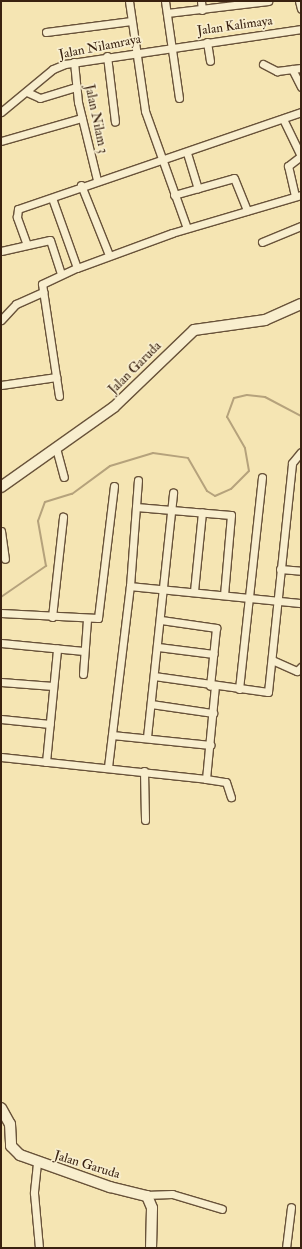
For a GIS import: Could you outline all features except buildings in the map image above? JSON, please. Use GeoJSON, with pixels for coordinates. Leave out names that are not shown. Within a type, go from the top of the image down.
{"type":"FeatureCollection","features":[{"type":"Feature","properties":{"kind":"street"},"geometry":{"type":"LineString","coordinates":[[129,1],[135,52],[143,100],[174,195],[187,228]]}},
{"type":"Feature","properties":{"kind":"street"},"geometry":{"type":"LineString","coordinates":[[165,1],[179,98]]}},
{"type":"Feature","properties":{"kind":"street"},"geometry":{"type":"LineString","coordinates":[[201,1],[202,10]]}},
{"type":"Feature","properties":{"kind":"street"},"geometry":{"type":"LineString","coordinates":[[167,13],[267,1]]}},
{"type":"Feature","properties":{"kind":"street"},"geometry":{"type":"LineString","coordinates":[[299,1],[301,9]]}},
{"type":"Feature","properties":{"kind":"street"},"geometry":{"type":"LineString","coordinates":[[46,32],[131,21]]}},
{"type":"Feature","properties":{"kind":"street","name":"Jalan Kalimaya"},"geometry":{"type":"LineString","coordinates":[[172,48],[301,29]]}},
{"type":"Feature","properties":{"kind":"street"},"geometry":{"type":"LineString","coordinates":[[207,42],[210,61]]}},
{"type":"Feature","properties":{"kind":"street","name":"Jalan Nilamraya"},"geometry":{"type":"LineString","coordinates":[[1,112],[53,69],[74,62],[107,56],[172,48]]}},
{"type":"Feature","properties":{"kind":"street"},"geometry":{"type":"LineString","coordinates":[[107,56],[115,122]]}},
{"type":"Feature","properties":{"kind":"street","name":"Jalan Nilam 3"},"geometry":{"type":"LineString","coordinates":[[74,62],[76,87],[82,118],[97,180]]}},
{"type":"Feature","properties":{"kind":"street"},"geometry":{"type":"LineString","coordinates":[[263,64],[277,71],[301,68]]}},
{"type":"Feature","properties":{"kind":"street"},"geometry":{"type":"LineString","coordinates":[[292,69],[301,87]]}},
{"type":"Feature","properties":{"kind":"street"},"geometry":{"type":"LineString","coordinates":[[27,92],[40,98],[76,87]]}},
{"type":"Feature","properties":{"kind":"street"},"geometry":{"type":"LineString","coordinates":[[27,245],[17,211],[81,185],[163,162],[301,112]]}},
{"type":"Feature","properties":{"kind":"street"},"geometry":{"type":"LineString","coordinates":[[1,141],[82,118]]}},
{"type":"Feature","properties":{"kind":"street"},"geometry":{"type":"LineString","coordinates":[[59,396],[43,292],[44,282],[109,255],[187,228],[298,195],[288,166],[301,156],[283,119]]}},
{"type":"Feature","properties":{"kind":"street"},"geometry":{"type":"LineString","coordinates":[[187,153],[198,188]]}},
{"type":"Feature","properties":{"kind":"street"},"geometry":{"type":"LineString","coordinates":[[174,195],[235,178],[247,210]]}},
{"type":"Feature","properties":{"kind":"street"},"geometry":{"type":"LineString","coordinates":[[81,185],[109,255]]}},
{"type":"Feature","properties":{"kind":"street"},"geometry":{"type":"LineString","coordinates":[[52,198],[77,268]]}},
{"type":"Feature","properties":{"kind":"street"},"geometry":{"type":"LineString","coordinates":[[262,242],[301,226]]}},
{"type":"Feature","properties":{"kind":"street"},"geometry":{"type":"LineString","coordinates":[[1,251],[50,241],[61,274]]}},
{"type":"Feature","properties":{"kind":"street"},"geometry":{"type":"LineString","coordinates":[[1,320],[16,304],[43,292]]}},
{"type":"Feature","properties":{"kind":"street","name":"Jalan Garuda"},"geometry":{"type":"LineString","coordinates":[[1,487],[114,407],[194,330],[265,320],[301,304]]}},
{"type":"Feature","properties":{"kind":"street"},"geometry":{"type":"LineString","coordinates":[[1,385],[56,377]]}},
{"type":"Feature","properties":{"kind":"street"},"geometry":{"type":"LineString","coordinates":[[56,448],[64,477]]}},
{"type":"Feature","properties":{"kind":"street"},"geometry":{"type":"LineString","coordinates":[[154,676],[212,686],[268,692],[280,569],[298,459],[301,452]]}},
{"type":"Feature","properties":{"kind":"street"},"geometry":{"type":"LineString","coordinates":[[239,689],[262,477]]}},
{"type":"Feature","properties":{"kind":"street"},"geometry":{"type":"LineString","coordinates":[[108,767],[130,586],[138,480]]}},
{"type":"Feature","properties":{"kind":"street"},"geometry":{"type":"LineString","coordinates":[[1,613],[87,620],[100,616],[114,486]]}},
{"type":"Feature","properties":{"kind":"street"},"geometry":{"type":"LineString","coordinates":[[147,737],[161,620],[173,492]]}},
{"type":"Feature","properties":{"kind":"street"},"geometry":{"type":"LineString","coordinates":[[136,507],[202,512],[233,517],[224,595]]}},
{"type":"Feature","properties":{"kind":"street"},"geometry":{"type":"LineString","coordinates":[[194,591],[202,512]]}},
{"type":"Feature","properties":{"kind":"street"},"geometry":{"type":"LineString","coordinates":[[52,617],[63,517]]}},
{"type":"Feature","properties":{"kind":"street"},"geometry":{"type":"LineString","coordinates":[[1,531],[5,559]]}},
{"type":"Feature","properties":{"kind":"street"},"geometry":{"type":"LineString","coordinates":[[280,569],[301,571]]}},
{"type":"Feature","properties":{"kind":"street"},"geometry":{"type":"LineString","coordinates":[[130,586],[301,602]]}},
{"type":"Feature","properties":{"kind":"street"},"geometry":{"type":"LineString","coordinates":[[82,674],[87,620]]}},
{"type":"Feature","properties":{"kind":"street"},"geometry":{"type":"LineString","coordinates":[[161,620],[216,628],[212,686],[213,713],[206,779]]}},
{"type":"Feature","properties":{"kind":"street"},"geometry":{"type":"LineString","coordinates":[[1,643],[84,651]]}},
{"type":"Feature","properties":{"kind":"street"},"geometry":{"type":"LineString","coordinates":[[158,647],[214,654]]}},
{"type":"Feature","properties":{"kind":"street"},"geometry":{"type":"LineString","coordinates":[[46,762],[57,649]]}},
{"type":"Feature","properties":{"kind":"street"},"geometry":{"type":"LineString","coordinates":[[272,660],[297,671],[301,667]]}},
{"type":"Feature","properties":{"kind":"street"},"geometry":{"type":"LineString","coordinates":[[1,682],[54,686]]}},
{"type":"Feature","properties":{"kind":"street"},"geometry":{"type":"LineString","coordinates":[[151,704],[213,713]]}},
{"type":"Feature","properties":{"kind":"street"},"geometry":{"type":"LineString","coordinates":[[1,719],[50,724]]}},
{"type":"Feature","properties":{"kind":"street"},"geometry":{"type":"LineString","coordinates":[[112,735],[147,737],[210,745]]}},
{"type":"Feature","properties":{"kind":"street"},"geometry":{"type":"LineString","coordinates":[[1,757],[108,767],[226,782],[231,797]]}},
{"type":"Feature","properties":{"kind":"street"},"geometry":{"type":"LineString","coordinates":[[144,771],[145,820]]}},
{"type":"Feature","properties":{"kind":"street","name":"Jalan Garuda"},"geometry":{"type":"LineString","coordinates":[[1,1108],[10,1124],[12,1146],[20,1155],[37,1163],[145,1195]]}},
{"type":"Feature","properties":{"kind":"street"},"geometry":{"type":"LineString","coordinates":[[37,1163],[34,1193],[39,1248]]}},
{"type":"Feature","properties":{"kind":"street"},"geometry":{"type":"LineString","coordinates":[[151,1248],[152,1208],[145,1195],[172,1194],[222,1209]]}},
{"type":"Feature","properties":{"kind":"street"},"geometry":{"type":"LineString","coordinates":[[286,1248],[291,1207]]}},
{"type":"Feature","properties":{"kind":"waterway"},"geometry":{"type":"LineString","coordinates":[[1,597],[46,566],[38,521],[45,502],[72,494],[110,466],[153,453],[188,458],[207,491],[215,496],[231,489],[249,471],[245,448],[227,417],[234,398],[247,395],[265,397],[301,416]]}}]}
